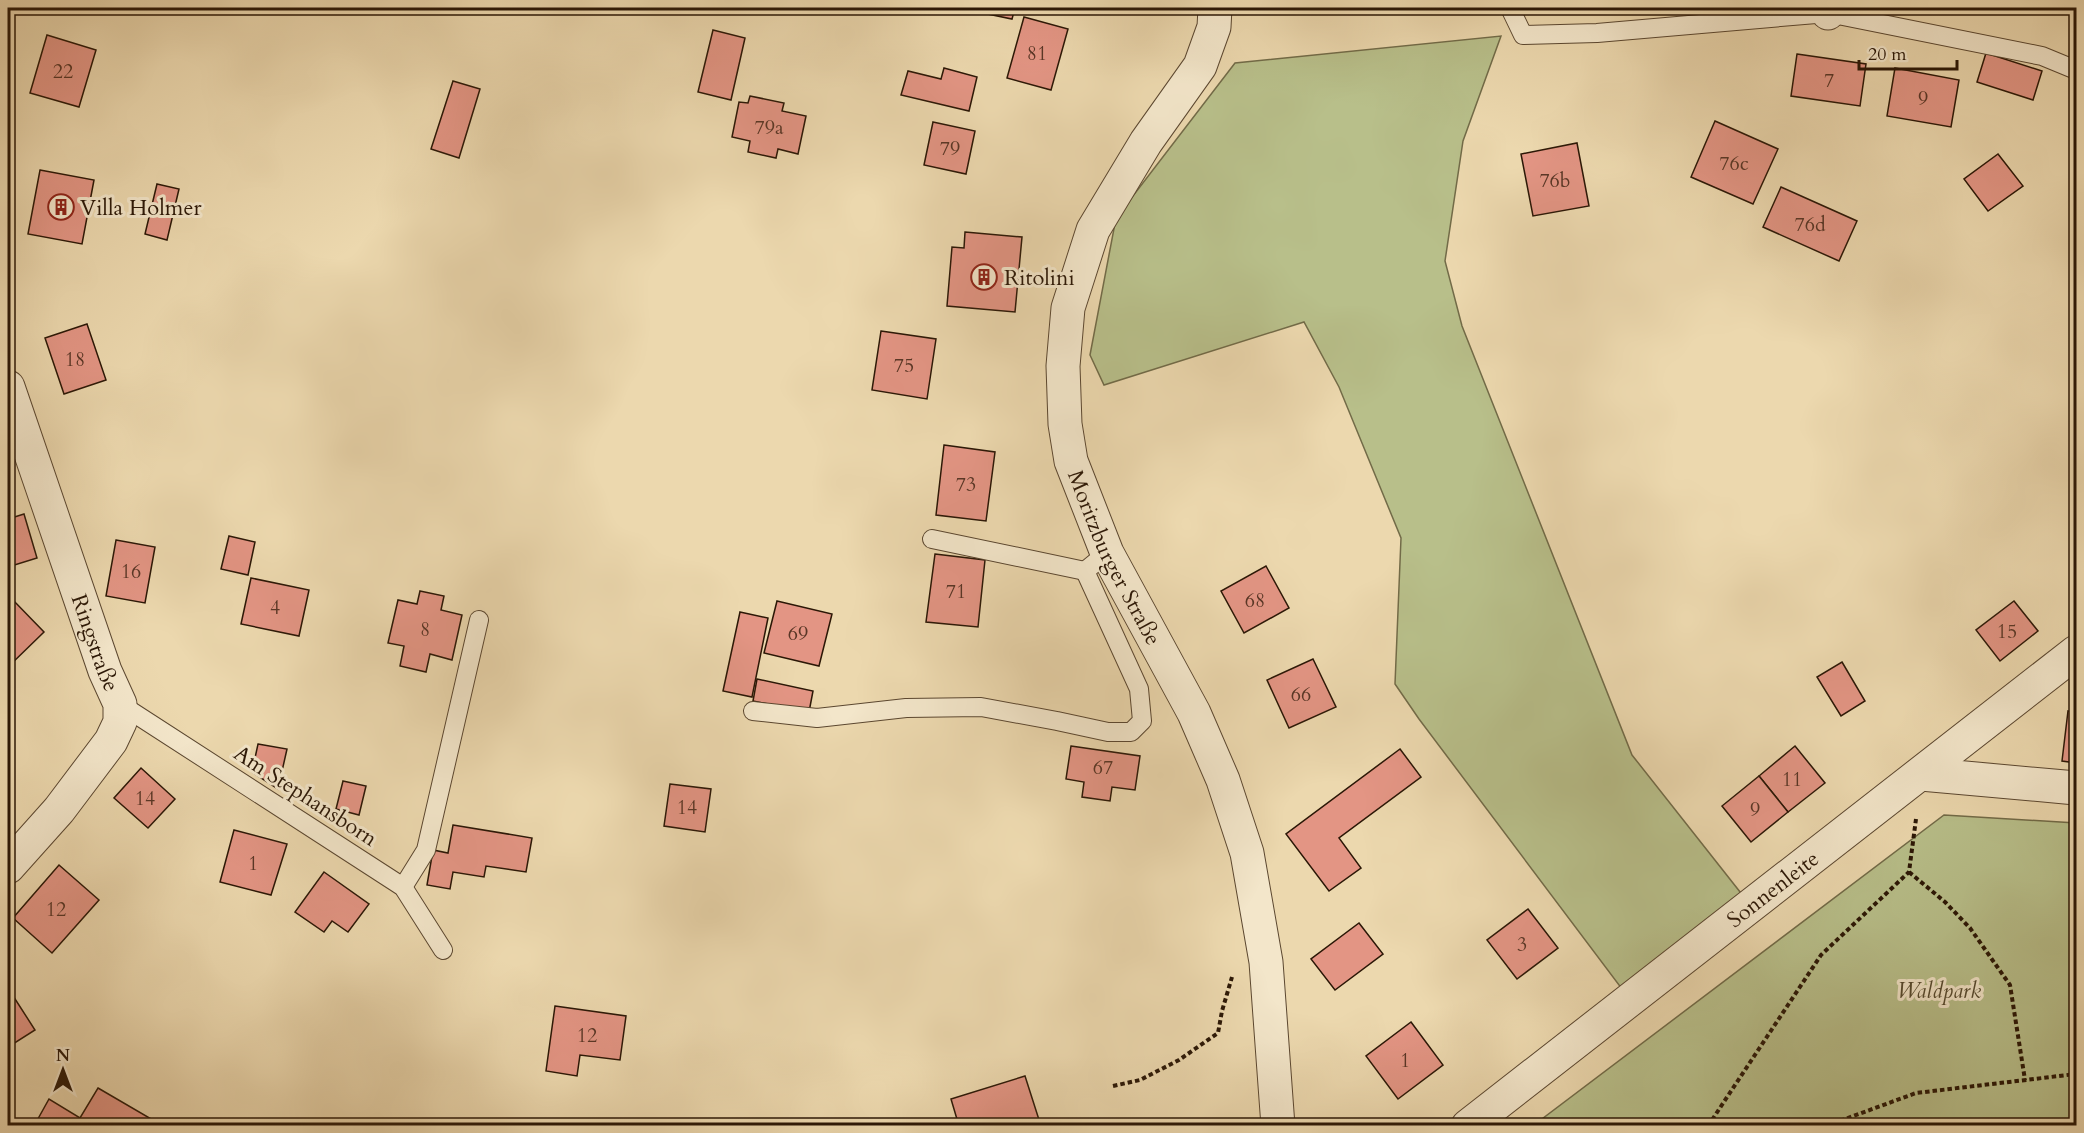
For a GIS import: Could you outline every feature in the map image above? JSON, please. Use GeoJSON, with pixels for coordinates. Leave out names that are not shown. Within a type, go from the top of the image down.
{"type":"FeatureCollection","features":[{"type":"Feature","properties":{"kind":"street","name":"Moritzburger Straße"},"geometry":{"type":"LineString","coordinates":[[1215,8],[1214,27],[1200,66],[1146,142],[1093,230],[1068,308],[1063,366],[1065,424],[1071,460],[1096,562],[1194,712],[1223,780],[1247,853],[1266,962],[1278,1125]]}},
{"type":"Feature","properties":{"kind":"street","name":"Ringstraße"},"geometry":{"type":"LineString","coordinates":[[8,387],[105,670],[120,704],[120,722],[111,741],[59,810],[8,867]]}},
{"type":"Feature","properties":{"kind":"street","name":"Sonnenleite"},"geometry":{"type":"LineString","coordinates":[[1468,1125],[2076,652]]}},
{"type":"Feature","properties":{"kind":"street"},"geometry":{"type":"LineString","coordinates":[[1921,774],[2076,788]]}},
{"type":"Feature","properties":{"kind":"lane"},"geometry":{"type":"LineString","coordinates":[[1510,8],[1523,34],[1597,33],[1828,10],[2042,56],[2076,70]]}},
{"type":"Feature","properties":{"kind":"lane"},"geometry":{"type":"LineString","coordinates":[[753,711],[817,718],[906,708],[981,707],[1108,732],[1131,732],[1142,721],[1139,689],[1096,562],[932,539]]}},
{"type":"Feature","properties":{"kind":"lane"},"geometry":{"type":"LineString","coordinates":[[403,886],[426,850],[479,620]]}},
{"type":"Feature","properties":{"kind":"lane","name":"Am Stephansborn"},"geometry":{"type":"LineString","coordinates":[[120,704],[403,886],[443,950]]}},
{"type":"Feature","properties":{"kind":"path"},"geometry":{"type":"LineString","coordinates":[[1708,1125],[1821,956],[1909,872],[1921,774]]}},
{"type":"Feature","properties":{"kind":"path"},"geometry":{"type":"LineString","coordinates":[[1909,872],[1945,902],[1970,928],[2010,985],[2025,1080]]}},
{"type":"Feature","properties":{"kind":"path"},"geometry":{"type":"LineString","coordinates":[[1113,1086],[1140,1080],[1179,1060],[1218,1033],[1234,970],[1266,962]]}},
{"type":"Feature","properties":{"kind":"path"},"geometry":{"type":"LineString","coordinates":[[1826,1125],[1916,1093],[2076,1074]]}},
{"type":"Feature","properties":{"kind":"green space"},"geometry":{"type":"Polygon","coordinates":[[[1501,36],[1463,141],[1445,261],[1462,326],[1632,755],[1744,897],[1625,993],[1395,684],[1401,538],[1339,387],[1304,322],[1104,385],[1090,355],[1116,218],[1235,63],[1501,36]]]}},
{"type":"Feature","properties":{"kind":"green space","name":"Waldpark"},"geometry":{"type":"Polygon","coordinates":[[[1944,815],[2076,823],[2076,1125],[1534,1125],[1944,815]]]}},
{"type":"Feature","properties":{"kind":"building"},"geometry":{"type":"Polygon","coordinates":[[[959,8],[1015,8],[1012,19],[959,8]]]}},
{"type":"Feature","properties":{"kind":"building"},"geometry":{"type":"Polygon","coordinates":[[[1024,17],[1068,29],[1051,90],[1007,78],[1024,17]]]}},
{"type":"Feature","properties":{"kind":"building"},"geometry":{"type":"Polygon","coordinates":[[[713,30],[745,38],[731,100],[698,92],[713,30]]]}},
{"type":"Feature","properties":{"kind":"building"},"geometry":{"type":"Polygon","coordinates":[[[47,35],[96,50],[79,107],[30,93],[47,35]]]}},
{"type":"Feature","properties":{"kind":"building"},"geometry":{"type":"Polygon","coordinates":[[[1986,53],[2042,71],[2033,100],[1977,82],[1986,53]]]}},
{"type":"Feature","properties":{"kind":"building"},"geometry":{"type":"Polygon","coordinates":[[[1797,54],[1866,64],[1860,106],[1791,96],[1797,54]]]}},
{"type":"Feature","properties":{"kind":"building"},"geometry":{"type":"Polygon","coordinates":[[[944,68],[977,77],[969,111],[901,95],[908,71],[941,79],[944,68]]]}},
{"type":"Feature","properties":{"kind":"building"},"geometry":{"type":"Polygon","coordinates":[[[1895,68],[1959,80],[1951,127],[1887,116],[1895,68]]]}},
{"type":"Feature","properties":{"kind":"building"},"geometry":{"type":"Polygon","coordinates":[[[453,81],[480,89],[459,158],[431,149],[453,81]]]}},
{"type":"Feature","properties":{"kind":"building"},"geometry":{"type":"Polygon","coordinates":[[[750,96],[784,103],[782,111],[806,116],[798,154],[778,149],[776,158],[748,152],[750,141],[732,137],[739,102],[748,103],[750,96]]]}},
{"type":"Feature","properties":{"kind":"building"},"geometry":{"type":"Polygon","coordinates":[[[1715,121],[1778,149],[1753,204],[1691,177],[1715,121]]]}},
{"type":"Feature","properties":{"kind":"building"},"geometry":{"type":"Polygon","coordinates":[[[933,122],[975,131],[966,174],[924,165],[933,122]]]}},
{"type":"Feature","properties":{"kind":"building"},"geometry":{"type":"Polygon","coordinates":[[[1577,143],[1589,206],[1533,216],[1521,154],[1577,143]]]}},
{"type":"Feature","properties":{"kind":"building"},"geometry":{"type":"Polygon","coordinates":[[[1998,154],[2023,186],[1988,211],[1964,179],[1998,154]]]}},
{"type":"Feature","properties":{"kind":"building","name":"Villa Holmer"},"geometry":{"type":"Polygon","coordinates":[[[40,170],[94,180],[82,244],[28,234],[40,170]]]}},
{"type":"Feature","properties":{"kind":"building"},"geometry":{"type":"Polygon","coordinates":[[[157,184],[179,189],[167,240],[145,234],[157,184]]]}},
{"type":"Feature","properties":{"kind":"building"},"geometry":{"type":"Polygon","coordinates":[[[1781,187],[1857,221],[1839,261],[1763,227],[1781,187]]]}},
{"type":"Feature","properties":{"kind":"building","name":"Ritolini"},"geometry":{"type":"Polygon","coordinates":[[[965,232],[1022,237],[1015,312],[947,306],[952,247],[964,248],[965,232]]]}},
{"type":"Feature","properties":{"kind":"building"},"geometry":{"type":"Polygon","coordinates":[[[87,324],[106,380],[64,394],[45,338],[87,324]]]}},
{"type":"Feature","properties":{"kind":"building"},"geometry":{"type":"Polygon","coordinates":[[[881,331],[936,339],[927,399],[872,390],[881,331]]]}},
{"type":"Feature","properties":{"kind":"building"},"geometry":{"type":"Polygon","coordinates":[[[944,445],[995,452],[986,521],[936,515],[944,445]]]}},
{"type":"Feature","properties":{"kind":"building"},"geometry":{"type":"Polygon","coordinates":[[[24,514],[37,558],[8,567],[8,519],[24,514]]]}},
{"type":"Feature","properties":{"kind":"building"},"geometry":{"type":"Polygon","coordinates":[[[229,536],[255,542],[248,575],[221,569],[229,536]]]}},
{"type":"Feature","properties":{"kind":"building"},"geometry":{"type":"Polygon","coordinates":[[[116,540],[155,547],[145,603],[106,596],[116,540]]]}},
{"type":"Feature","properties":{"kind":"building"},"geometry":{"type":"Polygon","coordinates":[[[935,554],[985,560],[978,627],[926,622],[935,554]]]}},
{"type":"Feature","properties":{"kind":"building"},"geometry":{"type":"Polygon","coordinates":[[[1266,566],[1289,608],[1244,633],[1221,591],[1266,566]]]}},
{"type":"Feature","properties":{"kind":"building"},"geometry":{"type":"Polygon","coordinates":[[[251,578],[309,590],[299,636],[241,624],[251,578]]]}},
{"type":"Feature","properties":{"kind":"building"},"geometry":{"type":"Polygon","coordinates":[[[420,591],[444,596],[441,610],[462,615],[452,660],[430,654],[426,672],[400,666],[404,646],[388,643],[398,600],[417,604],[420,591]]]}},
{"type":"Feature","properties":{"kind":"building"},"geometry":{"type":"Polygon","coordinates":[[[12,599],[44,632],[8,667],[8,604],[12,599]]]}},
{"type":"Feature","properties":{"kind":"building"},"geometry":{"type":"Polygon","coordinates":[[[777,601],[832,614],[819,666],[764,653],[777,601]]]}},
{"type":"Feature","properties":{"kind":"building"},"geometry":{"type":"Polygon","coordinates":[[[2014,601],[2038,631],[2000,661],[1976,630],[2014,601]]]}},
{"type":"Feature","properties":{"kind":"building"},"geometry":{"type":"Polygon","coordinates":[[[740,612],[768,618],[752,697],[723,691],[740,612]]]}},
{"type":"Feature","properties":{"kind":"building"},"geometry":{"type":"Polygon","coordinates":[[[1313,659],[1336,707],[1289,728],[1267,680],[1313,659]]]}},
{"type":"Feature","properties":{"kind":"building"},"geometry":{"type":"Polygon","coordinates":[[[1842,662],[1865,701],[1841,716],[1817,677],[1842,662]]]}},
{"type":"Feature","properties":{"kind":"building"},"geometry":{"type":"Polygon","coordinates":[[[757,679],[813,691],[809,712],[753,701],[757,679]]]}},
{"type":"Feature","properties":{"kind":"building"},"geometry":{"type":"Polygon","coordinates":[[[2068,711],[2076,713],[2076,763],[2062,761],[2068,711]]]}},
{"type":"Feature","properties":{"kind":"building"},"geometry":{"type":"Polygon","coordinates":[[[258,744],[287,749],[278,789],[252,772],[258,744]]]}},
{"type":"Feature","properties":{"kind":"building"},"geometry":{"type":"Polygon","coordinates":[[[1071,746],[1140,756],[1135,790],[1112,787],[1110,801],[1082,797],[1084,782],[1066,779],[1071,746]]]}},
{"type":"Feature","properties":{"kind":"building"},"geometry":{"type":"Polygon","coordinates":[[[1795,746],[1825,783],[1788,812],[1759,776],[1795,746]]]}},
{"type":"Feature","properties":{"kind":"building"},"geometry":{"type":"Polygon","coordinates":[[[1400,749],[1421,777],[1339,838],[1361,868],[1329,891],[1286,834],[1400,749]]]}},
{"type":"Feature","properties":{"kind":"building"},"geometry":{"type":"Polygon","coordinates":[[[141,768],[175,799],[148,828],[114,798],[141,768]]]}},
{"type":"Feature","properties":{"kind":"building"},"geometry":{"type":"Polygon","coordinates":[[[1759,776],[1788,812],[1751,842],[1722,806],[1759,776]]]}},
{"type":"Feature","properties":{"kind":"building"},"geometry":{"type":"Polygon","coordinates":[[[343,781],[366,786],[359,815],[336,809],[343,781]]]}},
{"type":"Feature","properties":{"kind":"building"},"geometry":{"type":"Polygon","coordinates":[[[670,784],[711,789],[705,832],[664,826],[670,784]]]}},
{"type":"Feature","properties":{"kind":"building"},"geometry":{"type":"Polygon","coordinates":[[[453,825],[532,838],[526,872],[486,866],[484,877],[453,872],[450,889],[427,885],[433,850],[448,853],[453,825]]]}},
{"type":"Feature","properties":{"kind":"building"},"geometry":{"type":"Polygon","coordinates":[[[234,830],[287,844],[271,895],[220,882],[234,830]]]}},
{"type":"Feature","properties":{"kind":"building"},"geometry":{"type":"Polygon","coordinates":[[[59,865],[99,900],[52,953],[13,918],[59,865]]]}},
{"type":"Feature","properties":{"kind":"building"},"geometry":{"type":"Polygon","coordinates":[[[324,872],[369,904],[348,932],[332,921],[324,932],[295,912],[324,872]]]}},
{"type":"Feature","properties":{"kind":"building"},"geometry":{"type":"Polygon","coordinates":[[[1528,909],[1558,948],[1517,979],[1487,940],[1528,909]]]}},
{"type":"Feature","properties":{"kind":"building"},"geometry":{"type":"Polygon","coordinates":[[[1359,923],[1383,954],[1335,990],[1311,959],[1359,923]]]}},
{"type":"Feature","properties":{"kind":"building"},"geometry":{"type":"Polygon","coordinates":[[[8,988],[35,1030],[13,1044],[11,1041],[8,1043],[8,988]]]}},
{"type":"Feature","properties":{"kind":"building"},"geometry":{"type":"Polygon","coordinates":[[[555,1006],[626,1016],[620,1060],[580,1055],[577,1076],[546,1071],[555,1006]]]}},
{"type":"Feature","properties":{"kind":"building"},"geometry":{"type":"Polygon","coordinates":[[[1411,1022],[1443,1065],[1398,1099],[1366,1056],[1411,1022]]]}},
{"type":"Feature","properties":{"kind":"building"},"geometry":{"type":"Polygon","coordinates":[[[1025,1076],[1041,1126],[959,1126],[951,1099],[1025,1076]]]}},
{"type":"Feature","properties":{"kind":"building"},"geometry":{"type":"Polygon","coordinates":[[[98,1088],[153,1120],[150,1126],[34,1126],[49,1099],[80,1118],[98,1088]]]}},
{"type":"Feature","properties":{"kind":"place","name":"Villa Holmer"},"geometry":{"type":"Point","coordinates":[61,207]}},
{"type":"Feature","properties":{"kind":"place","name":"Ritolini"},"geometry":{"type":"Point","coordinates":[984,277]}}]}
